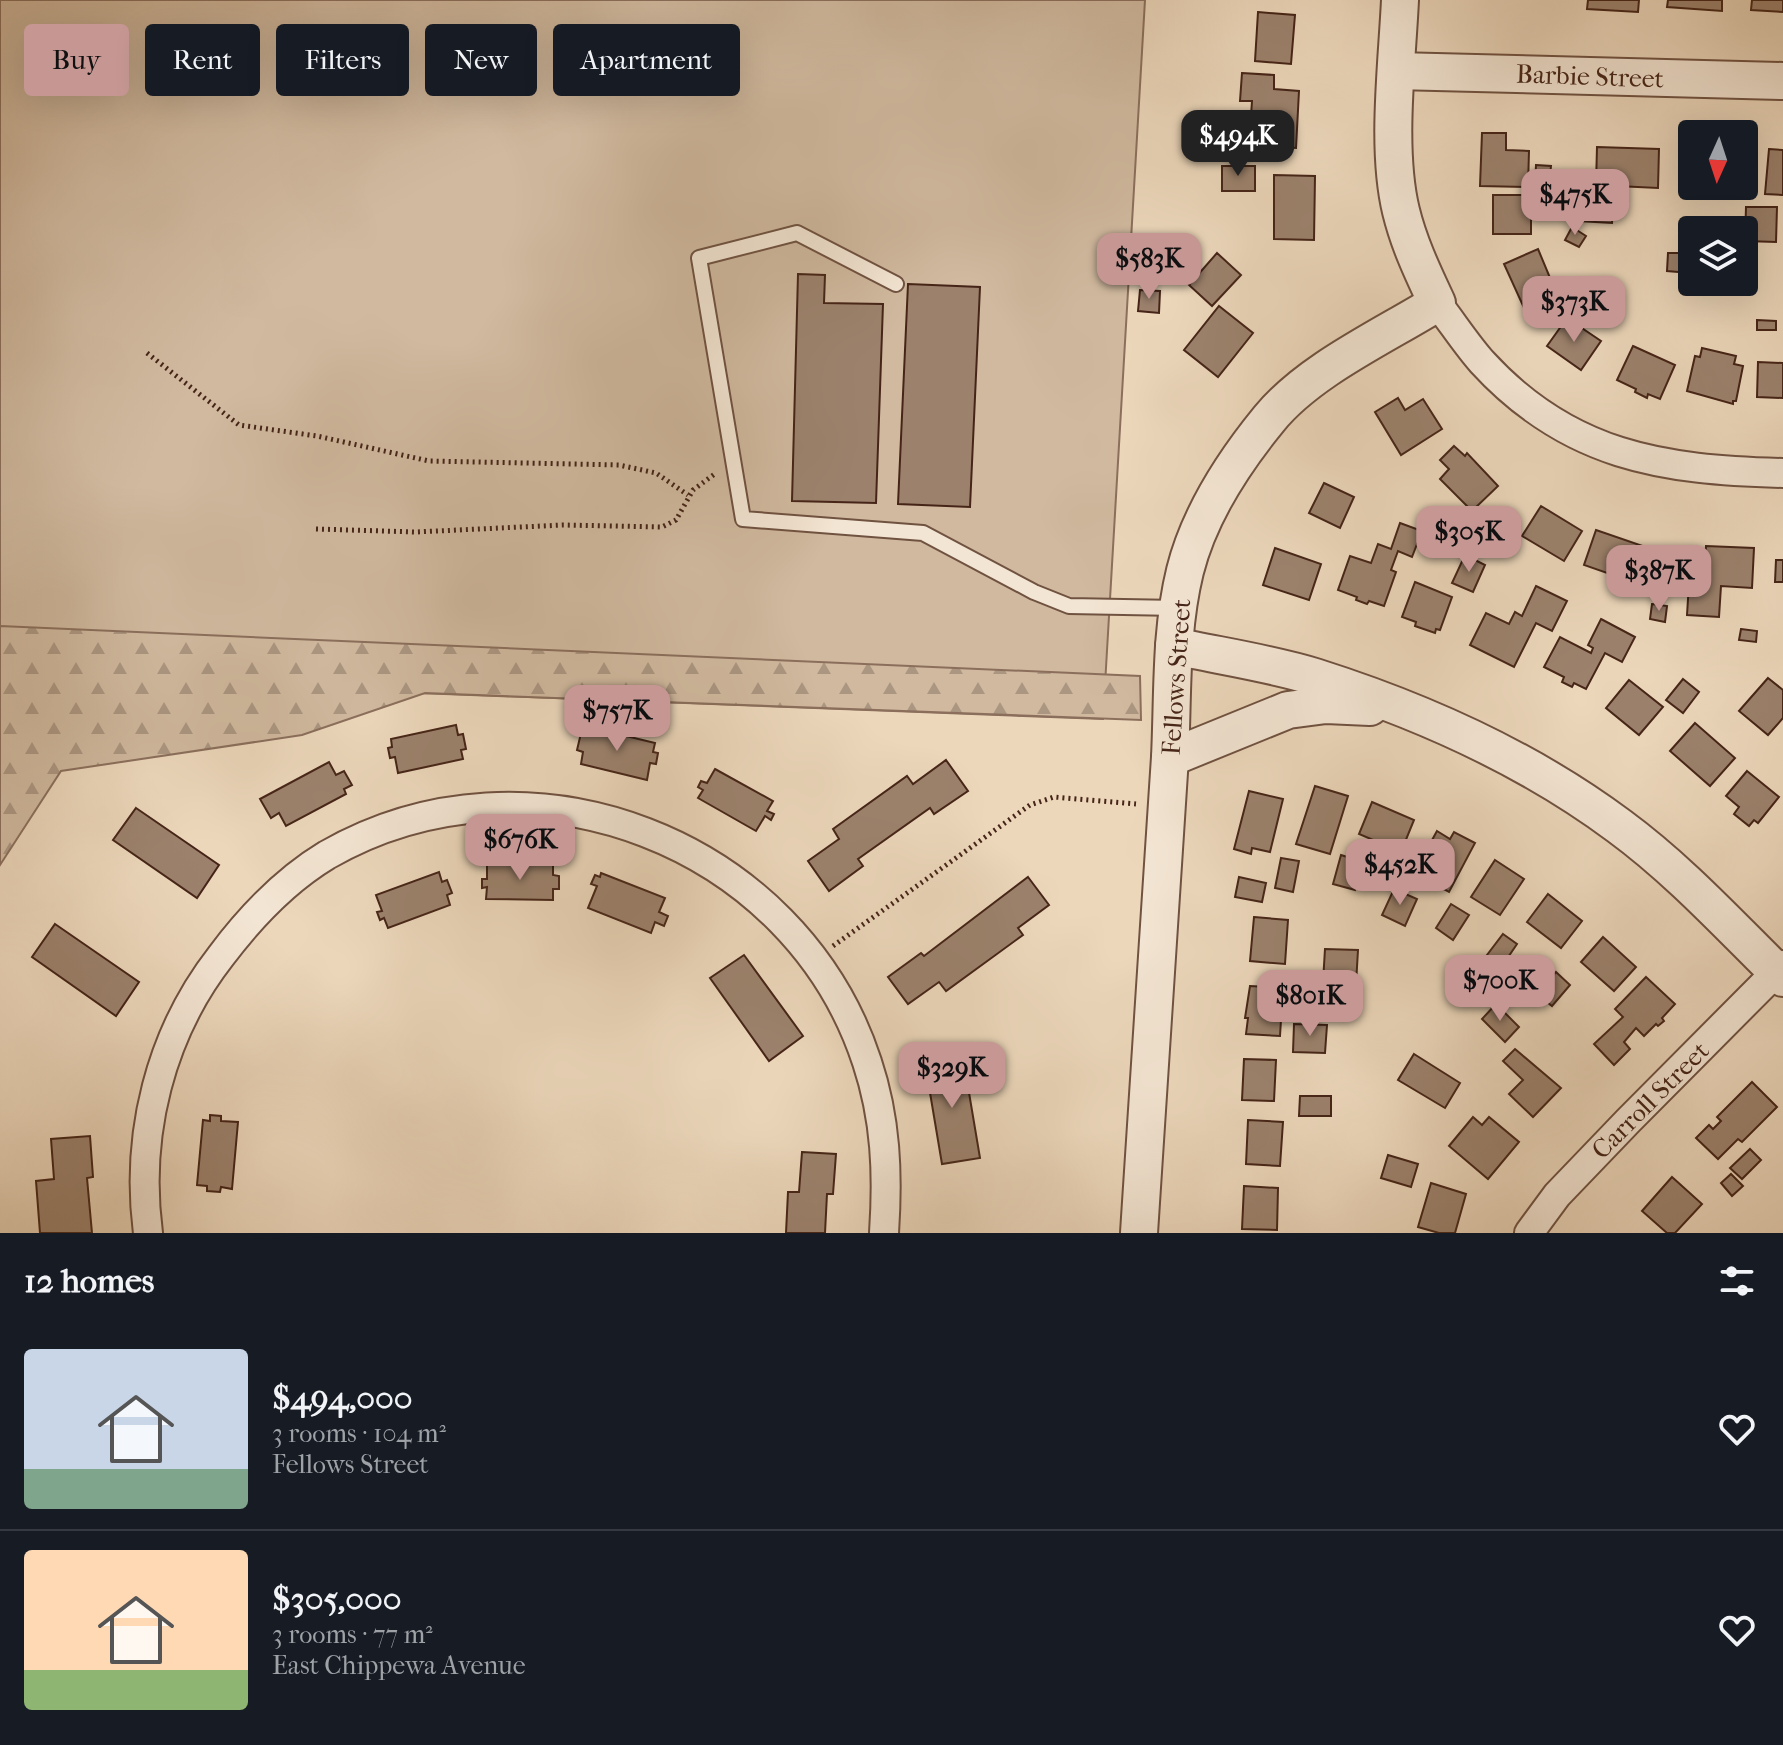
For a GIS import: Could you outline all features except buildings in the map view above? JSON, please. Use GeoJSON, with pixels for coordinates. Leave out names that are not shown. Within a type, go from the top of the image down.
{"type":"FeatureCollection","features":[{"type":"Feature","properties":{"kind":"street"},"geometry":{"type":"LineString","coordinates":[[1400,0],[1395,165],[1400,208],[1411,248],[1437,303],[1481,361],[1522,401],[1568,430],[1617,452],[1713,471],[1783,473]]}},
{"type":"Feature","properties":{"kind":"street","name":"Barbie Street"},"geometry":{"type":"LineString","coordinates":[[1396,71],[1783,81]]}},
{"type":"Feature","properties":{"kind":"street","name":"Fellows Street"},"geometry":{"type":"LineString","coordinates":[[1139,1233],[1170,758],[1174,646],[1185,570],[1205,517],[1271,416],[1293,395],[1330,368],[1437,303]]}},
{"type":"Feature","properties":{"kind":"street"},"geometry":{"type":"LineString","coordinates":[[1174,646],[1313,676],[1404,709],[1540,775],[1619,826],[1692,888],[1781,971]]}},
{"type":"Feature","properties":{"kind":"street"},"geometry":{"type":"LineString","coordinates":[[1170,758],[1288,710],[1326,705],[1404,709]]}},
{"type":"Feature","properties":{"kind":"street"},"geometry":{"type":"LineString","coordinates":[[148,1233],[143,1201],[146,1136],[156,1091],[182,1017],[204,977],[249,919],[296,877],[327,855],[377,833],[406,822],[470,810],[529,807],[593,816],[644,831],[688,850],[733,877],[767,906],[814,959],[852,1024],[878,1097],[886,1144],[884,1233]]}},
{"type":"Feature","properties":{"kind":"street","name":"Carroll Street"},"geometry":{"type":"LineString","coordinates":[[1529,1233],[1557,1195],[1617,1132],[1781,971]]}},
{"type":"Feature","properties":{"kind":"lane"},"geometry":{"type":"LineString","coordinates":[[896,284],[797,233],[699,258],[743,519],[923,533],[1034,592],[1069,606],[1179,608]]}},
{"type":"Feature","properties":{"kind":"path"},"geometry":{"type":"LineString","coordinates":[[147,353],[239,425],[317,436],[429,461],[619,465],[656,473],[688,495]]}},
{"type":"Feature","properties":{"kind":"path"},"geometry":{"type":"LineString","coordinates":[[316,529],[416,532],[563,525],[656,527],[676,520],[688,495],[699,484],[734,463]]}},
{"type":"Feature","properties":{"kind":"path"},"geometry":{"type":"LineString","coordinates":[[814,959],[1030,805],[1054,797],[1109,802]]}},
{"type":"Feature","properties":{"kind":"green space"},"geometry":{"type":"Polygon","coordinates":[[[0,0],[1145,0],[1103,719],[0,677],[0,0]]]}},
{"type":"Feature","properties":{"kind":"green space"},"geometry":{"type":"Polygon","coordinates":[[[0,626],[1140,676],[1141,720],[425,693],[302,735],[61,771],[0,865],[0,626]]]}}]}
